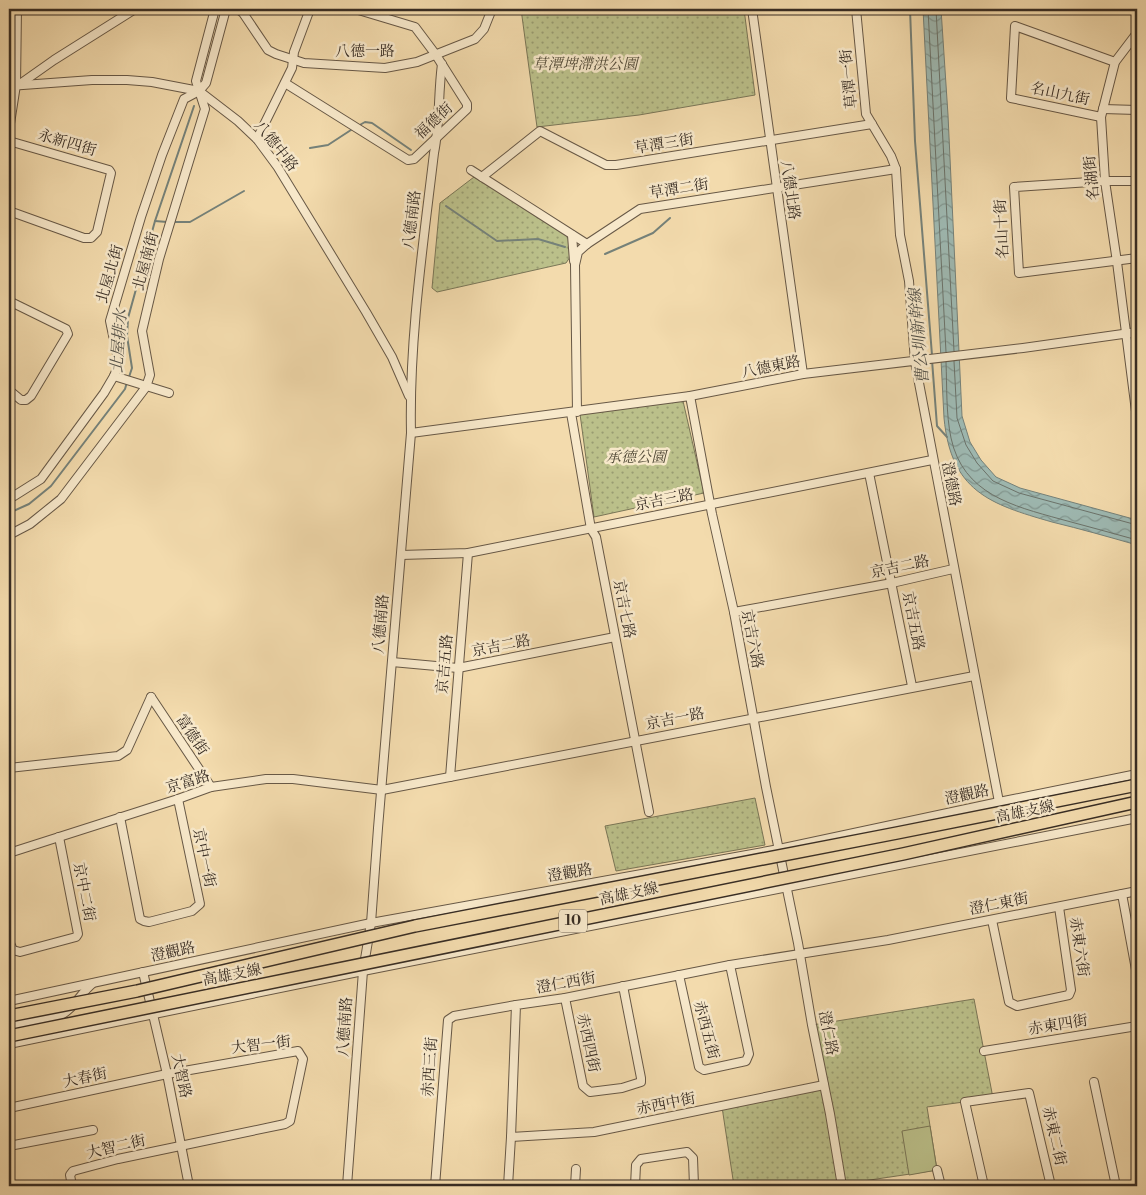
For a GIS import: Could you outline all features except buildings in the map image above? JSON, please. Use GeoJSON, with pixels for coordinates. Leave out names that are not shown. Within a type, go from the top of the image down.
{"type":"FeatureCollection","features":[{"type":"Feature","properties":{"kind":"highway","name":"高雄支線"},"geometry":{"type":"LineString","coordinates":[[9,1016],[137,991],[415,926],[906,831],[1137,784]]}},
{"type":"Feature","properties":{"kind":"highway","name":"高雄支線"},"geometry":{"type":"LineString","coordinates":[[9,1036],[903,854],[1137,802]]}},
{"type":"Feature","properties":{"kind":"street"},"geometry":{"type":"LineString","coordinates":[[9,130],[14,85],[17,9]]}},
{"type":"Feature","properties":{"kind":"street"},"geometry":{"type":"LineString","coordinates":[[14,85],[135,9]]}},
{"type":"Feature","properties":{"kind":"street"},"geometry":{"type":"LineString","coordinates":[[215,9],[196,81],[199,91],[206,84],[226,9]]}},
{"type":"Feature","properties":{"kind":"street","name":"八德一路"},"geometry":{"type":"LineString","coordinates":[[238,9],[243,13],[268,50],[276,54],[304,63],[385,68],[417,62],[475,39],[484,29],[492,9]]}},
{"type":"Feature","properties":{"kind":"street"},"geometry":{"type":"LineString","coordinates":[[257,139],[285,83],[310,9]]}},
{"type":"Feature","properties":{"kind":"street","name":"福德街"},"geometry":{"type":"LineString","coordinates":[[285,83],[406,159],[414,159],[467,107],[467,104],[442,64],[415,27],[355,9]]}},
{"type":"Feature","properties":{"kind":"street","name":"八德北路"},"geometry":{"type":"LineString","coordinates":[[752,9],[803,374]]}},
{"type":"Feature","properties":{"kind":"street","name":"草潭一街"},"geometry":{"type":"LineString","coordinates":[[856,9],[864,106],[866,114],[891,156],[896,169]]}},
{"type":"Feature","properties":{"kind":"street","name":"名山九街"},"geometry":{"type":"LineString","coordinates":[[1101,118],[1011,98],[1015,26],[1115,62]]}},
{"type":"Feature","properties":{"kind":"street","name":"名湖街"},"geometry":{"type":"LineString","coordinates":[[1137,33],[1115,62],[1101,118],[1105,180],[1118,262],[1137,419]]}},
{"type":"Feature","properties":{"kind":"street","name":"八德南路"},"geometry":{"type":"LineString","coordinates":[[347,1186],[363,971],[371,924],[411,433],[410,398],[416,307],[437,137],[440,106],[438,95],[442,64]]}},
{"type":"Feature","properties":{"kind":"street","name":"八德中路"},"geometry":{"type":"LineString","coordinates":[[14,85],[92,80],[127,80],[179,86],[199,91],[238,121],[257,139],[278,166],[392,357],[410,398]]}},
{"type":"Feature","properties":{"kind":"street","name":"北屋南街"},"geometry":{"type":"LineString","coordinates":[[143,386],[150,375],[142,331],[167,231],[205,109],[199,91]]}},
{"type":"Feature","properties":{"kind":"street","name":"北屋北街"},"geometry":{"type":"LineString","coordinates":[[9,498],[41,479],[117,378],[118,364],[110,321],[162,154],[184,99],[199,91]]}},
{"type":"Feature","properties":{"kind":"street"},"geometry":{"type":"LineString","coordinates":[[1104,109],[1137,110]]}},
{"type":"Feature","properties":{"kind":"street","name":"草潭三街"},"geometry":{"type":"LineString","coordinates":[[482,177],[540,131],[606,165],[616,165],[872,124]]}},
{"type":"Feature","properties":{"kind":"street","name":"永新四街"},"geometry":{"type":"LineString","coordinates":[[9,141],[109,170],[111,174],[97,232],[91,238],[84,238],[9,211]]}},
{"type":"Feature","properties":{"kind":"street","name":"草潭二街"},"geometry":{"type":"LineString","coordinates":[[575,265],[578,252],[587,244],[640,209],[896,169]]}},
{"type":"Feature","properties":{"kind":"street","name":"澄德路"},"geometry":{"type":"LineString","coordinates":[[896,169],[900,235],[909,281],[914,362],[999,802]]}},
{"type":"Feature","properties":{"kind":"street"},"geometry":{"type":"LineString","coordinates":[[471,170],[587,244]]}},
{"type":"Feature","properties":{"kind":"street","name":"名山十街"},"geometry":{"type":"LineString","coordinates":[[1137,181],[1105,180],[1014,187],[1019,273],[1118,262],[1137,258]]}},
{"type":"Feature","properties":{"kind":"street"},"geometry":{"type":"LineString","coordinates":[[572,235],[572,256],[575,265],[574,413]]}},
{"type":"Feature","properties":{"kind":"street"},"geometry":{"type":"LineString","coordinates":[[9,301],[66,329],[68,334],[31,396],[26,400],[22,400],[9,390]]}},
{"type":"Feature","properties":{"kind":"street","name":"八德東路"},"geometry":{"type":"LineString","coordinates":[[411,433],[574,413],[690,396],[803,374],[914,362],[1137,332]]}},
{"type":"Feature","properties":{"kind":"street"},"geometry":{"type":"LineString","coordinates":[[117,378],[169,393]]}},
{"type":"Feature","properties":{"kind":"street"},"geometry":{"type":"LineString","coordinates":[[9,535],[30,524],[61,499],[143,386]]}},
{"type":"Feature","properties":{"kind":"street","name":"京吉六路"},"geometry":{"type":"LineString","coordinates":[[690,396],[787,886]]}},
{"type":"Feature","properties":{"kind":"street","name":"京吉七路"},"geometry":{"type":"LineString","coordinates":[[574,413],[591,529],[596,537],[649,812]]}},
{"type":"Feature","properties":{"kind":"street","name":"京吉三路"},"geometry":{"type":"LineString","coordinates":[[401,555],[468,553],[932,460]]}},
{"type":"Feature","properties":{"kind":"street","name":"京吉五路"},"geometry":{"type":"LineString","coordinates":[[869,473],[912,686]]}},
{"type":"Feature","properties":{"kind":"street","name":"京吉五路"},"geometry":{"type":"LineString","coordinates":[[450,777],[468,553]]}},
{"type":"Feature","properties":{"kind":"street","name":"京吉二路"},"geometry":{"type":"LineString","coordinates":[[734,612],[892,584],[953,570]]}},
{"type":"Feature","properties":{"kind":"street","name":"京吉二路"},"geometry":{"type":"LineString","coordinates":[[392,662],[458,668],[615,637]]}},
{"type":"Feature","properties":{"kind":"street","name":"京吉一路"},"geometry":{"type":"LineString","coordinates":[[382,790],[912,686],[974,676]]}},
{"type":"Feature","properties":{"kind":"street","name":"富德街"},"geometry":{"type":"LineString","coordinates":[[9,768],[118,756],[127,750],[151,697],[211,787]]}},
{"type":"Feature","properties":{"kind":"street","name":"澄觀路"},"geometry":{"type":"LineString","coordinates":[[9,1001],[371,924],[779,849],[1137,774]]}},
{"type":"Feature","properties":{"kind":"street","name":"京富路"},"geometry":{"type":"LineString","coordinates":[[9,853],[211,787],[266,779],[293,779],[382,790]]}},
{"type":"Feature","properties":{"kind":"street","name":"京中一街"},"geometry":{"type":"LineString","coordinates":[[120,817],[140,919],[150,922],[192,911],[200,904],[178,799]]}},
{"type":"Feature","properties":{"kind":"street"},"geometry":{"type":"LineString","coordinates":[[9,1044],[787,886],[1137,818]]}},
{"type":"Feature","properties":{"kind":"street","name":"京中二街"},"geometry":{"type":"LineString","coordinates":[[9,940],[13,950],[20,952],[76,937],[78,934],[59,837]]}},
{"type":"Feature","properties":{"kind":"street","name":"澄仁路"},"geometry":{"type":"LineString","coordinates":[[787,886],[842,1186]]}},
{"type":"Feature","properties":{"kind":"street","name":"澄仁東街"},"geometry":{"type":"LineString","coordinates":[[800,954],[992,920],[1137,891]]}},
{"type":"Feature","properties":{"kind":"street"},"geometry":{"type":"LineString","coordinates":[[1122,894],[1135,948],[1137,975]]}},
{"type":"Feature","properties":{"kind":"street","name":"赤東六街"},"geometry":{"type":"LineString","coordinates":[[992,920],[1009,1002],[1017,1006],[1068,995],[1071,990],[1059,907]]}},
{"type":"Feature","properties":{"kind":"street","name":"澄仁西街"},"geometry":{"type":"LineString","coordinates":[[516,1005],[565,998],[730,965],[800,954]]}},
{"type":"Feature","properties":{"kind":"street","name":"赤西五街"},"geometry":{"type":"LineString","coordinates":[[679,975],[699,1067],[704,1070],[746,1061],[749,1054],[730,965]]}},
{"type":"Feature","properties":{"kind":"street","name":"大智路"},"geometry":{"type":"LineString","coordinates":[[143,972],[167,1074],[189,1186]]}},
{"type":"Feature","properties":{"kind":"street"},"geometry":{"type":"LineString","coordinates":[[9,1026],[66,1013],[93,983]]}},
{"type":"Feature","properties":{"kind":"street","name":"赤西四街"},"geometry":{"type":"LineString","coordinates":[[565,998],[584,1086],[590,1092],[622,1088],[641,1082],[623,986]]}},
{"type":"Feature","properties":{"kind":"street"},"geometry":{"type":"LineString","coordinates":[[508,1186],[512,1137],[516,1005]]}},
{"type":"Feature","properties":{"kind":"street","name":"赤西三街"},"geometry":{"type":"LineString","coordinates":[[434,1186],[448,1020],[454,1016],[516,1005]]}},
{"type":"Feature","properties":{"kind":"street","name":"赤東四街"},"geometry":{"type":"LineString","coordinates":[[984,1052],[1137,1026]]}},
{"type":"Feature","properties":{"kind":"street","name":"大智一街"},"geometry":{"type":"LineString","coordinates":[[167,1074],[298,1051],[303,1059],[290,1121],[284,1124],[181,1146]]}},
{"type":"Feature","properties":{"kind":"street","name":"大春街"},"geometry":{"type":"LineString","coordinates":[[9,1108],[167,1074]]}},
{"type":"Feature","properties":{"kind":"street"},"geometry":{"type":"LineString","coordinates":[[1094,1082],[1116,1186]]}},
{"type":"Feature","properties":{"kind":"street","name":"赤西中街"},"geometry":{"type":"LineString","coordinates":[[512,1137],[594,1132],[824,1085]]}},
{"type":"Feature","properties":{"kind":"street","name":"赤東二街"},"geometry":{"type":"LineString","coordinates":[[984,1186],[965,1102],[1029,1093],[1051,1186]]}},
{"type":"Feature","properties":{"kind":"street"},"geometry":{"type":"LineString","coordinates":[[9,1146],[93,1130]]}},
{"type":"Feature","properties":{"kind":"street","name":"大智二街"},"geometry":{"type":"LineString","coordinates":[[72,1186],[70,1175],[73,1171],[118,1159],[181,1146]]}},
{"type":"Feature","properties":{"kind":"street"},"geometry":{"type":"LineString","coordinates":[[635,1186],[636,1165],[641,1159],[687,1152],[693,1158],[694,1186]]}},
{"type":"Feature","properties":{"kind":"street"},"geometry":{"type":"LineString","coordinates":[[575,1186],[576,1169]]}},
{"type":"Feature","properties":{"kind":"street"},"geometry":{"type":"LineString","coordinates":[[937,1170],[941,1186]]}},
{"type":"Feature","properties":{"kind":"green space","name":"草潭埤滯洪公園"},"geometry":{"type":"Polygon","coordinates":[[[521,9],[744,9],[755,95],[639,115],[537,127],[521,9]]]}},
{"type":"Feature","properties":{"kind":"green space"},"geometry":{"type":"Polygon","coordinates":[[[474,177],[571,237],[570,257],[566,263],[437,292],[432,288],[440,203],[474,177]]]}},
{"type":"Feature","properties":{"kind":"green space","name":"承德公園"},"geometry":{"type":"Polygon","coordinates":[[[683,401],[704,493],[594,517],[580,414],[683,401]]]}},
{"type":"Feature","properties":{"kind":"green space"},"geometry":{"type":"Polygon","coordinates":[[[755,798],[765,845],[616,871],[605,826],[755,798]]]}},
{"type":"Feature","properties":{"kind":"green space"},"geometry":{"type":"Polygon","coordinates":[[[974,999],[993,1098],[927,1107],[937,1170],[843,1184],[843,1186],[734,1186],[722,1107],[824,1085],[812,1025],[974,999]]]}},
{"type":"Feature","properties":{"kind":"green space"},"geometry":{"type":"Polygon","coordinates":[[[930,1126],[937,1170],[909,1175],[902,1131],[930,1126]]]}},
{"type":"Feature","properties":{"kind":"water"},"geometry":{"type":"Polygon","coordinates":[[[923,9],[941,9],[948,115],[962,416],[970,442],[981,460],[996,477],[1020,488],[1137,520],[1137,545],[1052,522],[992,500],[977,491],[955,463],[948,443],[944,418],[923,9]]]}},
{"type":"Feature","properties":{"kind":"waterway","name":"曹公圳新幹線"},"geometry":{"type":"LineString","coordinates":[[910,9],[915,141],[932,355]]}},
{"type":"Feature","properties":{"kind":"waterway","name":"北屋排水"},"geometry":{"type":"LineString","coordinates":[[129,377],[132,368],[127,336],[128,318],[155,221],[194,106]]}},
{"type":"Feature","properties":{"kind":"waterway","name":"北屋排水"},"geometry":{"type":"LineString","coordinates":[[358,126],[365,122],[372,123],[411,150]]}},
{"type":"Feature","properties":{"kind":"waterway","name":"北屋排水"},"geometry":{"type":"LineString","coordinates":[[310,148],[328,145],[354,128]]}},
{"type":"Feature","properties":{"kind":"waterway","name":"北屋排水"},"geometry":{"type":"LineString","coordinates":[[172,222],[190,222],[244,191]]}},
{"type":"Feature","properties":{"kind":"waterway","name":"北屋排水"},"geometry":{"type":"LineString","coordinates":[[446,206],[497,241],[538,239],[565,247]]}},
{"type":"Feature","properties":{"kind":"waterway","name":"北屋排水"},"geometry":{"type":"LineString","coordinates":[[605,254],[653,233],[670,218]]}},
{"type":"Feature","properties":{"kind":"waterway","name":"北屋排水"},"geometry":{"type":"LineString","coordinates":[[155,221],[167,222]]}},
{"type":"Feature","properties":{"kind":"waterway","name":"曹公圳新幹線"},"geometry":{"type":"LineString","coordinates":[[932,360],[937,426],[947,437]]}},
{"type":"Feature","properties":{"kind":"waterway","name":"北屋排水"},"geometry":{"type":"LineString","coordinates":[[9,513],[29,504],[51,486],[125,389],[127,382]]}}]}
